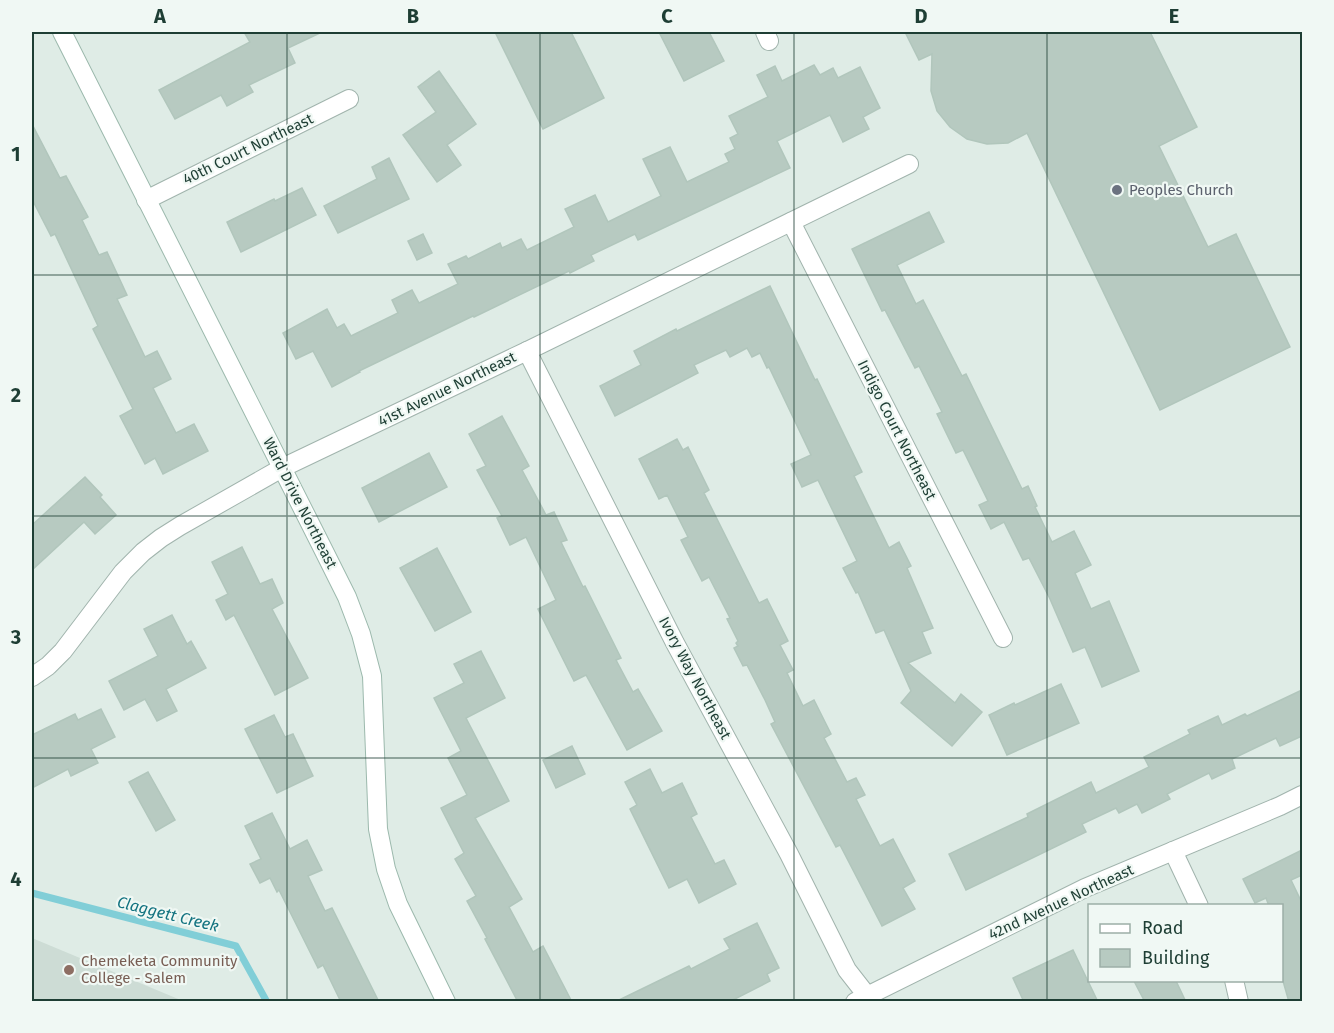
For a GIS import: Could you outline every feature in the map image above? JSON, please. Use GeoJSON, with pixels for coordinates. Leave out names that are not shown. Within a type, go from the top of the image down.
{"type":"FeatureCollection","features":[{"type":"Feature","properties":{"kind":"street","name":"Ward Drive Northeast"},"geometry":{"type":"LineString","coordinates":[[62,32],[282,468],[346,597],[361,634],[372,676],[378,829],[386,869],[398,904],[446,1002]]}},
{"type":"Feature","properties":{"kind":"street","name":"40th Court Northeast"},"geometry":{"type":"LineString","coordinates":[[147,200],[349,99]]}},
{"type":"Feature","properties":{"kind":"street","name":"41st Avenue Northeast"},"geometry":{"type":"LineString","coordinates":[[32,677],[48,666],[63,651],[123,573],[143,552],[180,526],[282,468],[909,164]]}},
{"type":"Feature","properties":{"kind":"street","name":"Indigo Court Northeast"},"geometry":{"type":"LineString","coordinates":[[791,222],[1003,638]]}},
{"type":"Feature","properties":{"kind":"street","name":"Ivory Way Northeast"},"geometry":{"type":"LineString","coordinates":[[527,351],[675,643],[865,1000]]}},
{"type":"Feature","properties":{"kind":"street","name":"42nd Avenue Northeast"},"geometry":{"type":"LineString","coordinates":[[865,1000],[1085,888],[1302,795]]}},
{"type":"Feature","properties":{"kind":"street"},"geometry":{"type":"LineString","coordinates":[[1173,851],[1198,904]]}},
{"type":"Feature","properties":{"kind":"street"},"geometry":{"type":"LineString","coordinates":[[1234,982],[1239,1002]]}},
{"type":"Feature","properties":{"kind":"shaded area","name":"Chemeketa Community College - Salem"},"geometry":{"type":"Polygon","coordinates":[[[32,938],[183,1001],[32,1001],[32,938]]]}},
{"type":"Feature","properties":{"kind":"building"},"geometry":{"type":"Polygon","coordinates":[[[244,32],[322,32],[288,48],[295,63],[249,85],[253,92],[227,106],[221,95],[175,119],[159,90],[250,42],[244,32]]]}},
{"type":"Feature","properties":{"kind":"building"},"geometry":{"type":"Polygon","coordinates":[[[495,32],[571,32],[604,98],[543,129],[495,32]]]}},
{"type":"Feature","properties":{"kind":"building"},"geometry":{"type":"Polygon","coordinates":[[[659,32],[709,32],[724,61],[684,81],[659,32]]]}},
{"type":"Feature","properties":{"kind":"building","name":"Peoples Church"},"geometry":{"type":"Polygon","coordinates":[[[905,32],[1150,32],[1197,127],[1159,146],[1208,247],[1236,234],[1290,347],[1160,410],[1027,133],[1008,143],[987,144],[967,139],[950,127],[937,111],[931,91],[932,54],[919,60],[905,32]]]}},
{"type":"Feature","properties":{"kind":"building"},"geometry":{"type":"Polygon","coordinates":[[[814,65],[820,75],[833,68],[838,78],[860,67],[880,108],[863,117],[869,129],[843,142],[830,115],[777,141],[790,168],[638,240],[635,234],[591,255],[594,261],[473,316],[359,371],[332,387],[313,351],[296,359],[283,333],[327,309],[337,328],[344,324],[351,336],[398,313],[392,300],[412,290],[419,303],[458,284],[448,264],[466,256],[468,259],[500,243],[502,248],[521,239],[527,250],[574,227],[565,209],[595,195],[608,222],[661,196],[643,159],[670,147],[687,182],[729,162],[725,154],[735,149],[730,138],[738,134],[729,116],[768,97],[757,75],[775,66],[782,81],[814,65]]]}},
{"type":"Feature","properties":{"kind":"building"},"geometry":{"type":"Polygon","coordinates":[[[439,71],[476,124],[447,145],[461,165],[437,182],[403,135],[436,112],[418,87],[439,71]]]}},
{"type":"Feature","properties":{"kind":"building"},"geometry":{"type":"Polygon","coordinates":[[[32,124],[60,178],[66,176],[88,217],[82,220],[99,255],[107,252],[127,295],[117,299],[145,357],[157,351],[171,379],[153,388],[176,433],[194,424],[208,451],[163,474],[155,458],[145,464],[120,416],[133,409],[93,329],[98,326],[55,234],[51,236],[32,199],[32,124]]]}},
{"type":"Feature","properties":{"kind":"building"},"geometry":{"type":"Polygon","coordinates":[[[389,158],[409,199],[338,233],[324,206],[377,179],[372,167],[389,158]]]}},
{"type":"Feature","properties":{"kind":"building"},"geometry":{"type":"Polygon","coordinates":[[[302,188],[316,215],[241,252],[227,222],[302,188]]]}},
{"type":"Feature","properties":{"kind":"building"},"geometry":{"type":"Polygon","coordinates":[[[929,212],[944,242],[897,265],[916,304],[923,300],[962,376],[966,374],[1022,489],[1028,486],[1037,506],[1035,507],[1052,542],[1074,531],[1091,565],[1075,573],[1091,609],[1109,601],[1139,671],[1102,687],[1085,647],[1073,652],[1029,558],[1023,560],[1004,522],[991,529],[979,505],[988,501],[963,450],[956,453],[937,414],[942,412],[919,366],[915,368],[885,310],[882,311],[852,249],[929,212]]]}},
{"type":"Feature","properties":{"kind":"building"},"geometry":{"type":"Polygon","coordinates":[[[423,234],[432,253],[417,260],[408,241],[423,234]]]}},
{"type":"Feature","properties":{"kind":"building"},"geometry":{"type":"Polygon","coordinates":[[[770,286],[862,472],[854,476],[889,548],[899,542],[911,566],[907,568],[933,628],[922,632],[931,653],[908,663],[955,703],[961,694],[982,712],[952,746],[901,703],[911,691],[884,630],[876,633],[858,592],[856,593],[843,568],[857,561],[818,480],[802,487],[791,464],[811,455],[760,353],[752,357],[747,348],[730,357],[726,350],[694,365],[698,373],[615,416],[600,386],[641,365],[634,351],[770,286]]]}},
{"type":"Feature","properties":{"kind":"building"},"geometry":{"type":"Polygon","coordinates":[[[502,416],[529,466],[522,470],[546,515],[554,512],[567,540],[561,542],[621,658],[616,660],[633,692],[638,689],[662,731],[627,750],[586,675],[574,681],[538,609],[556,600],[526,537],[510,545],[497,518],[502,516],[477,470],[486,466],[469,434],[502,416]]]}},
{"type":"Feature","properties":{"kind":"building"},"geometry":{"type":"Polygon","coordinates":[[[677,439],[683,450],[688,447],[709,490],[704,493],[759,603],[767,599],[788,641],[780,645],[793,670],[787,673],[803,706],[814,700],[831,734],[824,738],[847,782],[856,778],[865,795],[856,799],[880,846],[893,839],[915,881],[903,888],[915,909],[882,926],[840,845],[836,847],[771,724],[775,722],[765,700],[747,665],[743,666],[734,648],[738,646],[736,643],[738,641],[727,619],[730,618],[709,577],[702,581],[681,540],[688,537],[667,495],[659,499],[639,459],[677,439]]]}},
{"type":"Feature","properties":{"kind":"building"},"geometry":{"type":"Polygon","coordinates":[[[429,453],[447,487],[379,522],[362,488],[429,453]]]}},
{"type":"Feature","properties":{"kind":"building"},"geometry":{"type":"Polygon","coordinates":[[[85,477],[116,515],[95,534],[84,522],[32,570],[32,525],[85,477]]]}},
{"type":"Feature","properties":{"kind":"building"},"geometry":{"type":"Polygon","coordinates":[[[242,547],[260,584],[272,579],[283,603],[272,609],[308,678],[275,695],[234,615],[226,620],[216,600],[228,594],[212,562],[242,547]]]}},
{"type":"Feature","properties":{"kind":"building"},"geometry":{"type":"Polygon","coordinates":[[[437,548],[471,612],[435,631],[400,568],[437,548]]]}},
{"type":"Feature","properties":{"kind":"building"},"geometry":{"type":"Polygon","coordinates":[[[172,615],[187,644],[191,641],[206,668],[166,689],[177,711],[157,721],[145,699],[124,710],[109,681],[158,656],[144,629],[172,615]]]}},
{"type":"Feature","properties":{"kind":"building"},"geometry":{"type":"Polygon","coordinates":[[[481,651],[505,698],[466,718],[509,801],[475,818],[522,899],[509,907],[533,952],[543,946],[572,1002],[518,1002],[467,901],[476,896],[455,859],[464,853],[441,808],[467,795],[448,758],[461,751],[434,698],[464,683],[454,664],[481,651]]]}},
{"type":"Feature","properties":{"kind":"building"},"geometry":{"type":"Polygon","coordinates":[[[1061,684],[1079,723],[1007,755],[989,715],[1061,684]]]}},
{"type":"Feature","properties":{"kind":"building"},"geometry":{"type":"Polygon","coordinates":[[[1302,690],[1302,736],[1280,746],[1276,738],[1232,759],[1235,768],[1212,779],[1209,773],[1167,794],[1170,799],[1142,813],[1137,804],[1119,813],[1116,808],[1082,824],[1086,832],[966,890],[949,854],[1028,817],[1027,814],[1091,782],[1096,793],[1149,767],[1144,757],[1190,734],[1188,730],[1218,716],[1222,725],[1302,690]]]}},
{"type":"Feature","properties":{"kind":"building"},"geometry":{"type":"Polygon","coordinates":[[[101,709],[115,737],[91,749],[98,763],[71,776],[68,769],[32,788],[32,735],[75,714],[78,720],[101,709]]]}},
{"type":"Feature","properties":{"kind":"building"},"geometry":{"type":"Polygon","coordinates":[[[274,715],[285,737],[293,734],[313,776],[277,793],[245,729],[274,715]]]}},
{"type":"Feature","properties":{"kind":"building"},"geometry":{"type":"Polygon","coordinates":[[[572,746],[585,774],[556,788],[543,760],[572,746]]]}},
{"type":"Feature","properties":{"kind":"building"},"geometry":{"type":"Polygon","coordinates":[[[650,769],[662,793],[682,783],[697,814],[691,817],[715,864],[724,860],[736,884],[699,903],[687,879],[669,888],[630,809],[637,805],[625,782],[650,769]]]}},
{"type":"Feature","properties":{"kind":"building"},"geometry":{"type":"Polygon","coordinates":[[[148,772],[175,820],[156,831],[129,782],[148,772]]]}},
{"type":"Feature","properties":{"kind":"building"},"geometry":{"type":"Polygon","coordinates":[[[272,813],[290,849],[307,840],[322,870],[308,876],[325,911],[332,908],[379,1002],[341,1002],[323,965],[318,968],[279,890],[277,892],[270,878],[260,883],[250,864],[261,859],[245,826],[272,813]]]}},
{"type":"Feature","properties":{"kind":"building"},"geometry":{"type":"Polygon","coordinates":[[[1302,850],[1302,875],[1291,880],[1302,903],[1302,1002],[1289,1002],[1283,981],[1283,904],[1268,904],[1266,898],[1255,903],[1243,879],[1302,850]]]}},
{"type":"Feature","properties":{"kind":"building"},"geometry":{"type":"Polygon","coordinates":[[[757,923],[779,968],[767,974],[770,981],[729,1002],[615,1002],[689,966],[691,969],[730,949],[724,939],[757,923]]]}},
{"type":"Feature","properties":{"kind":"building"},"geometry":{"type":"Polygon","coordinates":[[[1073,950],[1098,1002],[1024,1002],[1013,978],[1073,950]]]}},
{"type":"Feature","properties":{"kind":"building"},"geometry":{"type":"Polygon","coordinates":[[[1135,982],[1176,982],[1186,1002],[1145,1002],[1135,982]]]}},
{"type":"Feature","properties":{"kind":"waterway","name":"Claggett Creek"},"geometry":{"type":"LineString","coordinates":[[32,893],[236,946],[267,1002]]}},
{"type":"Feature","properties":{"kind":"place","name":"Peoples Church"},"geometry":{"type":"Point","coordinates":[1117,190]}},
{"type":"Feature","properties":{"kind":"place","name":"Chemeketa Community College - Salem"},"geometry":{"type":"Point","coordinates":[69,970]}}]}
